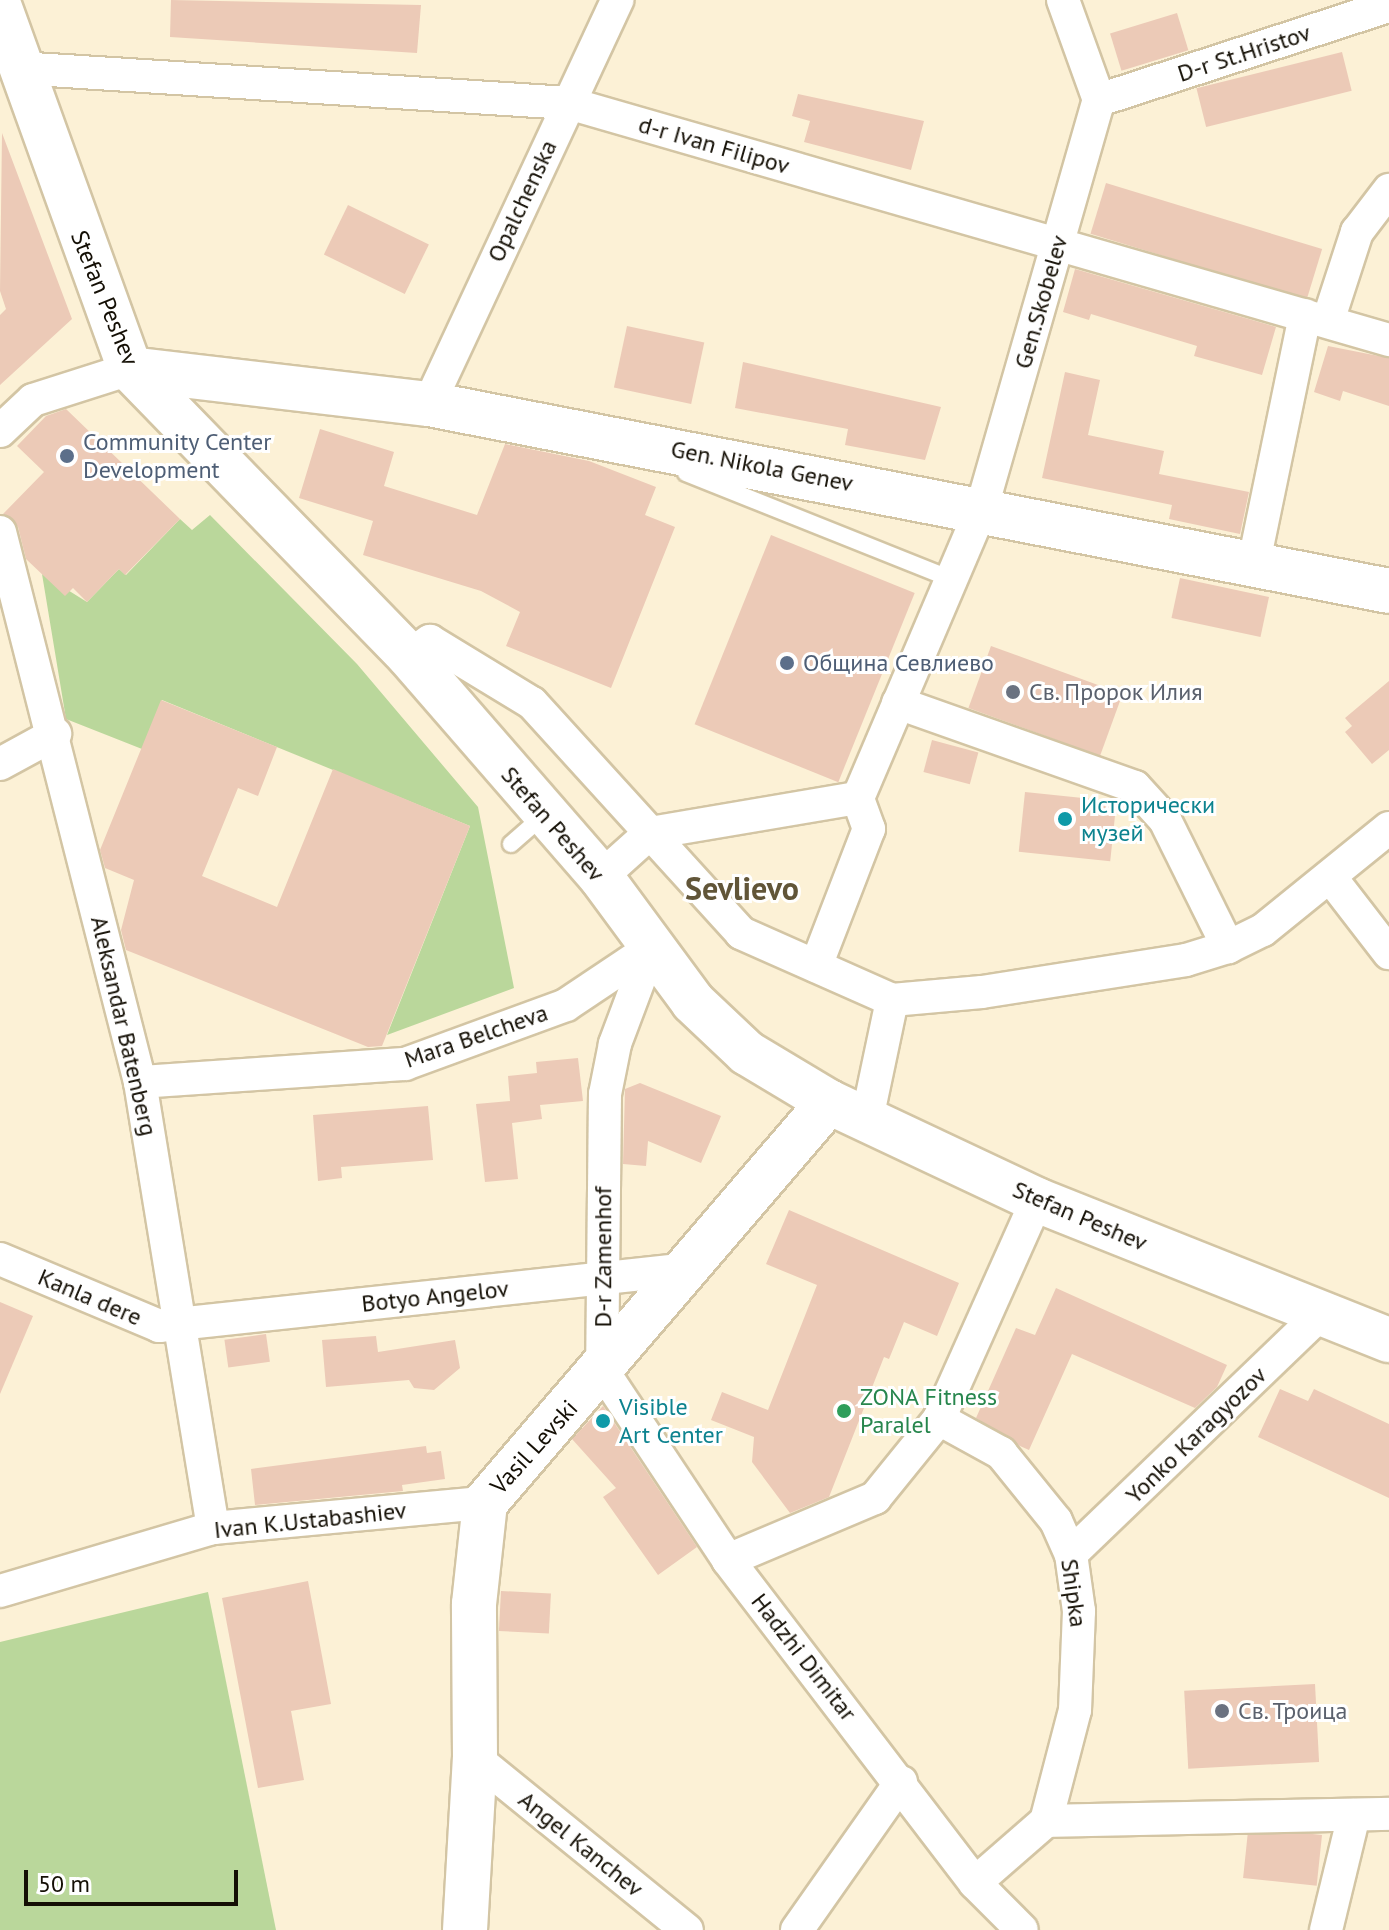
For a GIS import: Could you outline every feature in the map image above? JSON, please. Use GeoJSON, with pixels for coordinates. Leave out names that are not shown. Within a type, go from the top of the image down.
{"type":"FeatureCollection","features":[{"type":"Feature","properties":{"kind":"street","name":"Opalchenska"},"geometry":{"type":"LineString","coordinates":[[429,404],[617,0]]}},
{"type":"Feature","properties":{"kind":"street"},"geometry":{"type":"LineString","coordinates":[[1063,0],[1099,100]]}},
{"type":"Feature","properties":{"kind":"street","name":"D-r St.Hristov"},"geometry":{"type":"LineString","coordinates":[[1099,100],[1389,6]]}},
{"type":"Feature","properties":{"kind":"street","name":"Stefan Peshev"},"geometry":{"type":"LineString","coordinates":[[0,8],[18,68],[130,369],[409,656],[601,877],[693,1002],[747,1053],[848,1110],[1037,1200],[1389,1340]]}},
{"type":"Feature","properties":{"kind":"street","name":"d-r Ivan Filipov"},"geometry":{"type":"LineString","coordinates":[[18,68],[568,103],[1389,340]]}},
{"type":"Feature","properties":{"kind":"street","name":"Gen.Skobelev"},"geometry":{"type":"LineString","coordinates":[[858,798],[943,589],[982,507],[1099,100]]}},
{"type":"Feature","properties":{"kind":"street"},"geometry":{"type":"LineString","coordinates":[[1254,562],[1317,318],[1357,232],[1389,190]]}},
{"type":"Feature","properties":{"kind":"street"},"geometry":{"type":"LineString","coordinates":[[0,431],[33,400],[130,369]]}},
{"type":"Feature","properties":{"kind":"street","name":"Gen. Nikola Genev"},"geometry":{"type":"LineString","coordinates":[[130,369],[429,404],[982,507],[1389,591]]}},
{"type":"Feature","properties":{"kind":"street","name":"Aleksandar Batenberg"},"geometry":{"type":"LineString","coordinates":[[0,532],[55,734],[140,1082],[182,1323],[213,1528]]}},
{"type":"Feature","properties":{"kind":"street"},"geometry":{"type":"LineString","coordinates":[[409,656],[430,641],[532,703],[741,933],[892,1000],[1123,970],[1228,947],[1263,930],[1389,828]]}},
{"type":"Feature","properties":{"kind":"street"},"geometry":{"type":"LineString","coordinates":[[898,703],[1135,787],[1165,820],[1228,947]]}},
{"type":"Feature","properties":{"kind":"street"},"geometry":{"type":"LineString","coordinates":[[0,764],[55,734]]}},
{"type":"Feature","properties":{"kind":"street"},"geometry":{"type":"LineString","coordinates":[[601,877],[650,833],[858,798],[869,829],[816,966]]}},
{"type":"Feature","properties":{"kind":"street"},"geometry":{"type":"LineString","coordinates":[[1331,878],[1389,953]]}},
{"type":"Feature","properties":{"kind":"street","name":"Mara Belcheva"},"geometry":{"type":"LineString","coordinates":[[140,1082],[405,1064],[566,1005],[651,948]]}},
{"type":"Feature","properties":{"kind":"street","name":"D-r Zamenhof"},"geometry":{"type":"LineString","coordinates":[[602,1370],[603,1144],[615,1044],[651,948]]}},
{"type":"Feature","properties":{"kind":"street"},"geometry":{"type":"LineString","coordinates":[[848,1110],[892,1000]]}},
{"type":"Feature","properties":{"kind":"street","name":"Vasil Levski"},"geometry":{"type":"LineString","coordinates":[[465,1930],[475,1758],[474,1604],[485,1503],[689,1269],[848,1110]]}},
{"type":"Feature","properties":{"kind":"street"},"geometry":{"type":"LineString","coordinates":[[728,1560],[875,1498],[939,1419],[1037,1200]]}},
{"type":"Feature","properties":{"kind":"street","name":"Kanla dere"},"geometry":{"type":"LineString","coordinates":[[0,1259],[159,1326],[182,1323]]}},
{"type":"Feature","properties":{"kind":"street","name":"Botyo Angelov"},"geometry":{"type":"LineString","coordinates":[[182,1323],[689,1269]]}},
{"type":"Feature","properties":{"kind":"street","name":"Yonko Karagyozov"},"geometry":{"type":"LineString","coordinates":[[1071,1554],[1320,1314]]}},
{"type":"Feature","properties":{"kind":"street","name":"Hadzhi Dimitar"},"geometry":{"type":"LineString","coordinates":[[602,1370],[728,1560],[901,1782],[975,1883],[1022,1930]]}},
{"type":"Feature","properties":{"kind":"street","name":"Shipka"},"geometry":{"type":"LineString","coordinates":[[939,1419],[1001,1453],[1056,1521],[1071,1554],[1081,1665],[1067,1754],[1046,1821]]}},
{"type":"Feature","properties":{"kind":"street","name":"Ivan K.Ustabashiev"},"geometry":{"type":"LineString","coordinates":[[0,1591],[213,1528],[485,1503]]}},
{"type":"Feature","properties":{"kind":"street","name":"Angel Kanchev"},"geometry":{"type":"LineString","coordinates":[[475,1758],[687,1930]]}},
{"type":"Feature","properties":{"kind":"street"},"geometry":{"type":"LineString","coordinates":[[797,1930],[901,1782]]}},
{"type":"Feature","properties":{"kind":"street"},"geometry":{"type":"LineString","coordinates":[[975,1883],[1046,1821],[1389,1814]]}},
{"type":"Feature","properties":{"kind":"street"},"geometry":{"type":"LineString","coordinates":[[1326,1930],[1354,1815]]}},
{"type":"Feature","properties":{"kind":"lane"},"geometry":{"type":"LineString","coordinates":[[638,443],[651,459],[943,589]]}},
{"type":"Feature","properties":{"kind":"lane"},"geometry":{"type":"LineString","coordinates":[[511,844],[545,814]]}},
{"type":"Feature","properties":{"kind":"green space"},"geometry":{"type":"Polygon","coordinates":[[[210,515],[357,664],[478,807],[514,988],[387,1035],[470,826],[162,700],[142,749],[66,719],[42,574],[87,602],[119,569],[126,575],[180,519],[192,530],[210,515]]]}},
{"type":"Feature","properties":{"kind":"green space"},"geometry":{"type":"Polygon","coordinates":[[[208,1592],[276,1930],[0,1930],[0,1642],[208,1592]]]}},
{"type":"Feature","properties":{"kind":"building"},"geometry":{"type":"Polygon","coordinates":[[[171,0],[421,5],[417,53],[170,37],[171,0]]]}},
{"type":"Feature","properties":{"kind":"building"},"geometry":{"type":"Polygon","coordinates":[[[1177,13],[1188,50],[1121,71],[1110,33],[1177,13]]]}},
{"type":"Feature","properties":{"kind":"building"},"geometry":{"type":"Polygon","coordinates":[[[1342,52],[1352,91],[1206,127],[1196,88],[1342,52]]]}},
{"type":"Feature","properties":{"kind":"building"},"geometry":{"type":"Polygon","coordinates":[[[798,94],[924,121],[911,170],[804,142],[810,121],[792,116],[798,94]]]}},
{"type":"Feature","properties":{"kind":"building"},"geometry":{"type":"Polygon","coordinates":[[[2,133],[72,319],[0,385],[0,315],[6,309],[0,291],[2,133]]]}},
{"type":"Feature","properties":{"kind":"building"},"geometry":{"type":"Polygon","coordinates":[[[1106,183],[1322,249],[1307,300],[1091,234],[1106,183]]]}},
{"type":"Feature","properties":{"kind":"building"},"geometry":{"type":"Polygon","coordinates":[[[348,205],[429,244],[405,294],[324,254],[348,205]]]}},
{"type":"Feature","properties":{"kind":"building"},"geometry":{"type":"Polygon","coordinates":[[[1075,269],[1276,327],[1262,375],[1194,356],[1197,346],[1091,314],[1089,320],[1063,312],[1075,269]]]}},
{"type":"Feature","properties":{"kind":"building"},"geometry":{"type":"Polygon","coordinates":[[[627,326],[704,342],[691,404],[614,388],[627,326]]]}},
{"type":"Feature","properties":{"kind":"building"},"geometry":{"type":"Polygon","coordinates":[[[1328,346],[1389,358],[1389,406],[1343,391],[1340,401],[1314,392],[1328,346]]]}},
{"type":"Feature","properties":{"kind":"building"},"geometry":{"type":"Polygon","coordinates":[[[743,362],[941,407],[925,460],[845,445],[848,429],[735,408],[743,362]]]}},
{"type":"Feature","properties":{"kind":"building"},"geometry":{"type":"Polygon","coordinates":[[[1065,372],[1100,380],[1088,435],[1164,451],[1159,474],[1249,492],[1240,534],[1169,519],[1172,505],[1042,478],[1065,372]]]}},
{"type":"Feature","properties":{"kind":"building"},"geometry":{"type":"Polygon","coordinates":[[[66,409],[180,519],[125,575],[119,569],[87,602],[73,588],[65,596],[26,559],[18,527],[3,514],[44,472],[17,446],[46,416],[66,409]]]}},
{"type":"Feature","properties":{"kind":"building"},"geometry":{"type":"Polygon","coordinates":[[[320,429],[394,452],[384,486],[477,515],[505,444],[589,461],[656,487],[645,515],[675,527],[611,688],[506,646],[520,612],[481,591],[363,555],[373,521],[299,498],[320,429]]]}},
{"type":"Feature","properties":{"kind":"building"},"geometry":{"type":"Polygon","coordinates":[[[771,535],[915,593],[838,782],[695,724],[771,535]]]}},
{"type":"Feature","properties":{"kind":"building"},"geometry":{"type":"Polygon","coordinates":[[[1180,578],[1269,597],[1260,637],[1171,618],[1180,578]]]}},
{"type":"Feature","properties":{"kind":"building"},"geometry":{"type":"Polygon","coordinates":[[[991,646],[1123,694],[1100,756],[968,708],[991,646]]]}},
{"type":"Feature","properties":{"kind":"building"},"geometry":{"type":"Polygon","coordinates":[[[1389,681],[1389,750],[1372,764],[1345,732],[1352,726],[1345,718],[1389,681]]]}},
{"type":"Feature","properties":{"kind":"building"},"geometry":{"type":"Polygon","coordinates":[[[161,700],[277,747],[258,796],[238,788],[202,876],[277,907],[333,769],[470,826],[382,1046],[368,1047],[126,950],[121,930],[134,880],[105,868],[100,850],[161,700]]]}},
{"type":"Feature","properties":{"kind":"building"},"geometry":{"type":"Polygon","coordinates":[[[932,740],[978,752],[970,784],[923,772],[932,740]]]}},
{"type":"Feature","properties":{"kind":"building"},"geometry":{"type":"Polygon","coordinates":[[[1025,792],[1116,802],[1110,861],[1019,852],[1025,792]]]}},
{"type":"Feature","properties":{"kind":"building"},"geometry":{"type":"Polygon","coordinates":[[[578,1058],[583,1101],[540,1105],[542,1119],[512,1123],[518,1179],[485,1182],[476,1104],[510,1101],[508,1076],[537,1073],[536,1062],[578,1058]]]}},
{"type":"Feature","properties":{"kind":"building"},"geometry":{"type":"Polygon","coordinates":[[[640,1083],[721,1116],[701,1163],[648,1141],[646,1166],[623,1164],[625,1089],[640,1083]]]}},
{"type":"Feature","properties":{"kind":"building"},"geometry":{"type":"Polygon","coordinates":[[[428,1106],[433,1160],[341,1167],[342,1178],[318,1181],[313,1115],[428,1106]]]}},
{"type":"Feature","properties":{"kind":"building"},"geometry":{"type":"Polygon","coordinates":[[[789,1210],[959,1283],[937,1336],[904,1322],[889,1359],[884,1357],[829,1497],[790,1513],[752,1462],[754,1437],[711,1420],[722,1392],[768,1410],[817,1285],[766,1264],[789,1210]]]}},
{"type":"Feature","properties":{"kind":"building"},"geometry":{"type":"Polygon","coordinates":[[[1056,1288],[1227,1365],[1217,1387],[1195,1408],[1072,1354],[1029,1450],[1020,1446],[976,1418],[1016,1328],[1035,1335],[1056,1288]]]}},
{"type":"Feature","properties":{"kind":"building"},"geometry":{"type":"Polygon","coordinates":[[[0,1302],[33,1316],[0,1394],[0,1302]]]}},
{"type":"Feature","properties":{"kind":"building"},"geometry":{"type":"Polygon","coordinates":[[[266,1334],[270,1362],[228,1368],[224,1340],[266,1334]]]}},
{"type":"Feature","properties":{"kind":"building"},"geometry":{"type":"Polygon","coordinates":[[[376,1336],[378,1352],[455,1340],[460,1368],[434,1390],[414,1388],[409,1380],[326,1387],[322,1340],[376,1336]]]}},
{"type":"Feature","properties":{"kind":"building"},"geometry":{"type":"Polygon","coordinates":[[[1280,1389],[1308,1401],[1314,1389],[1389,1424],[1389,1498],[1258,1437],[1280,1389]]]}},
{"type":"Feature","properties":{"kind":"building"},"geometry":{"type":"Polygon","coordinates":[[[603,1406],[697,1547],[658,1575],[603,1497],[616,1488],[572,1439],[603,1406]]]}},
{"type":"Feature","properties":{"kind":"building"},"geometry":{"type":"Polygon","coordinates":[[[426,1446],[427,1453],[441,1451],[445,1479],[402,1485],[403,1491],[255,1505],[251,1469],[426,1446]]]}},
{"type":"Feature","properties":{"kind":"building"},"geometry":{"type":"Polygon","coordinates":[[[308,1581],[331,1704],[291,1711],[304,1780],[258,1788],[222,1598],[308,1581]]]}},
{"type":"Feature","properties":{"kind":"building"},"geometry":{"type":"Polygon","coordinates":[[[501,1591],[551,1594],[549,1634],[499,1631],[501,1591]]]}},
{"type":"Feature","properties":{"kind":"building"},"geometry":{"type":"Polygon","coordinates":[[[1315,1684],[1319,1762],[1188,1769],[1184,1691],[1315,1684]]]}},
{"type":"Feature","properties":{"kind":"building"},"geometry":{"type":"Polygon","coordinates":[[[1248,1827],[1322,1835],[1317,1886],[1243,1878],[1248,1827]]]}},
{"type":"Feature","properties":{"kind":"place","name":"Community Center Development"},"geometry":{"type":"Point","coordinates":[67,456]}},
{"type":"Feature","properties":{"kind":"place","name":"Община Севлиево"},"geometry":{"type":"Point","coordinates":[787,663]}},
{"type":"Feature","properties":{"kind":"place","name":"Св. Пророк Илия"},"geometry":{"type":"Point","coordinates":[1013,692]}},
{"type":"Feature","properties":{"kind":"place","name":"Исторически музей"},"geometry":{"type":"Point","coordinates":[1065,819]}},
{"type":"Feature","properties":{"kind":"place","name":"ZONA Fitness Paralel"},"geometry":{"type":"Point","coordinates":[844,1411]}},
{"type":"Feature","properties":{"kind":"place","name":"Visible Art Center"},"geometry":{"type":"Point","coordinates":[603,1421]}},
{"type":"Feature","properties":{"kind":"place","name":"Св. Троица"},"geometry":{"type":"Point","coordinates":[1222,1711]}},
{"type":"Feature","properties":{"kind":"district","name":"Sevlievo"},"geometry":{"type":"Point","coordinates":[742,888]}}]}
